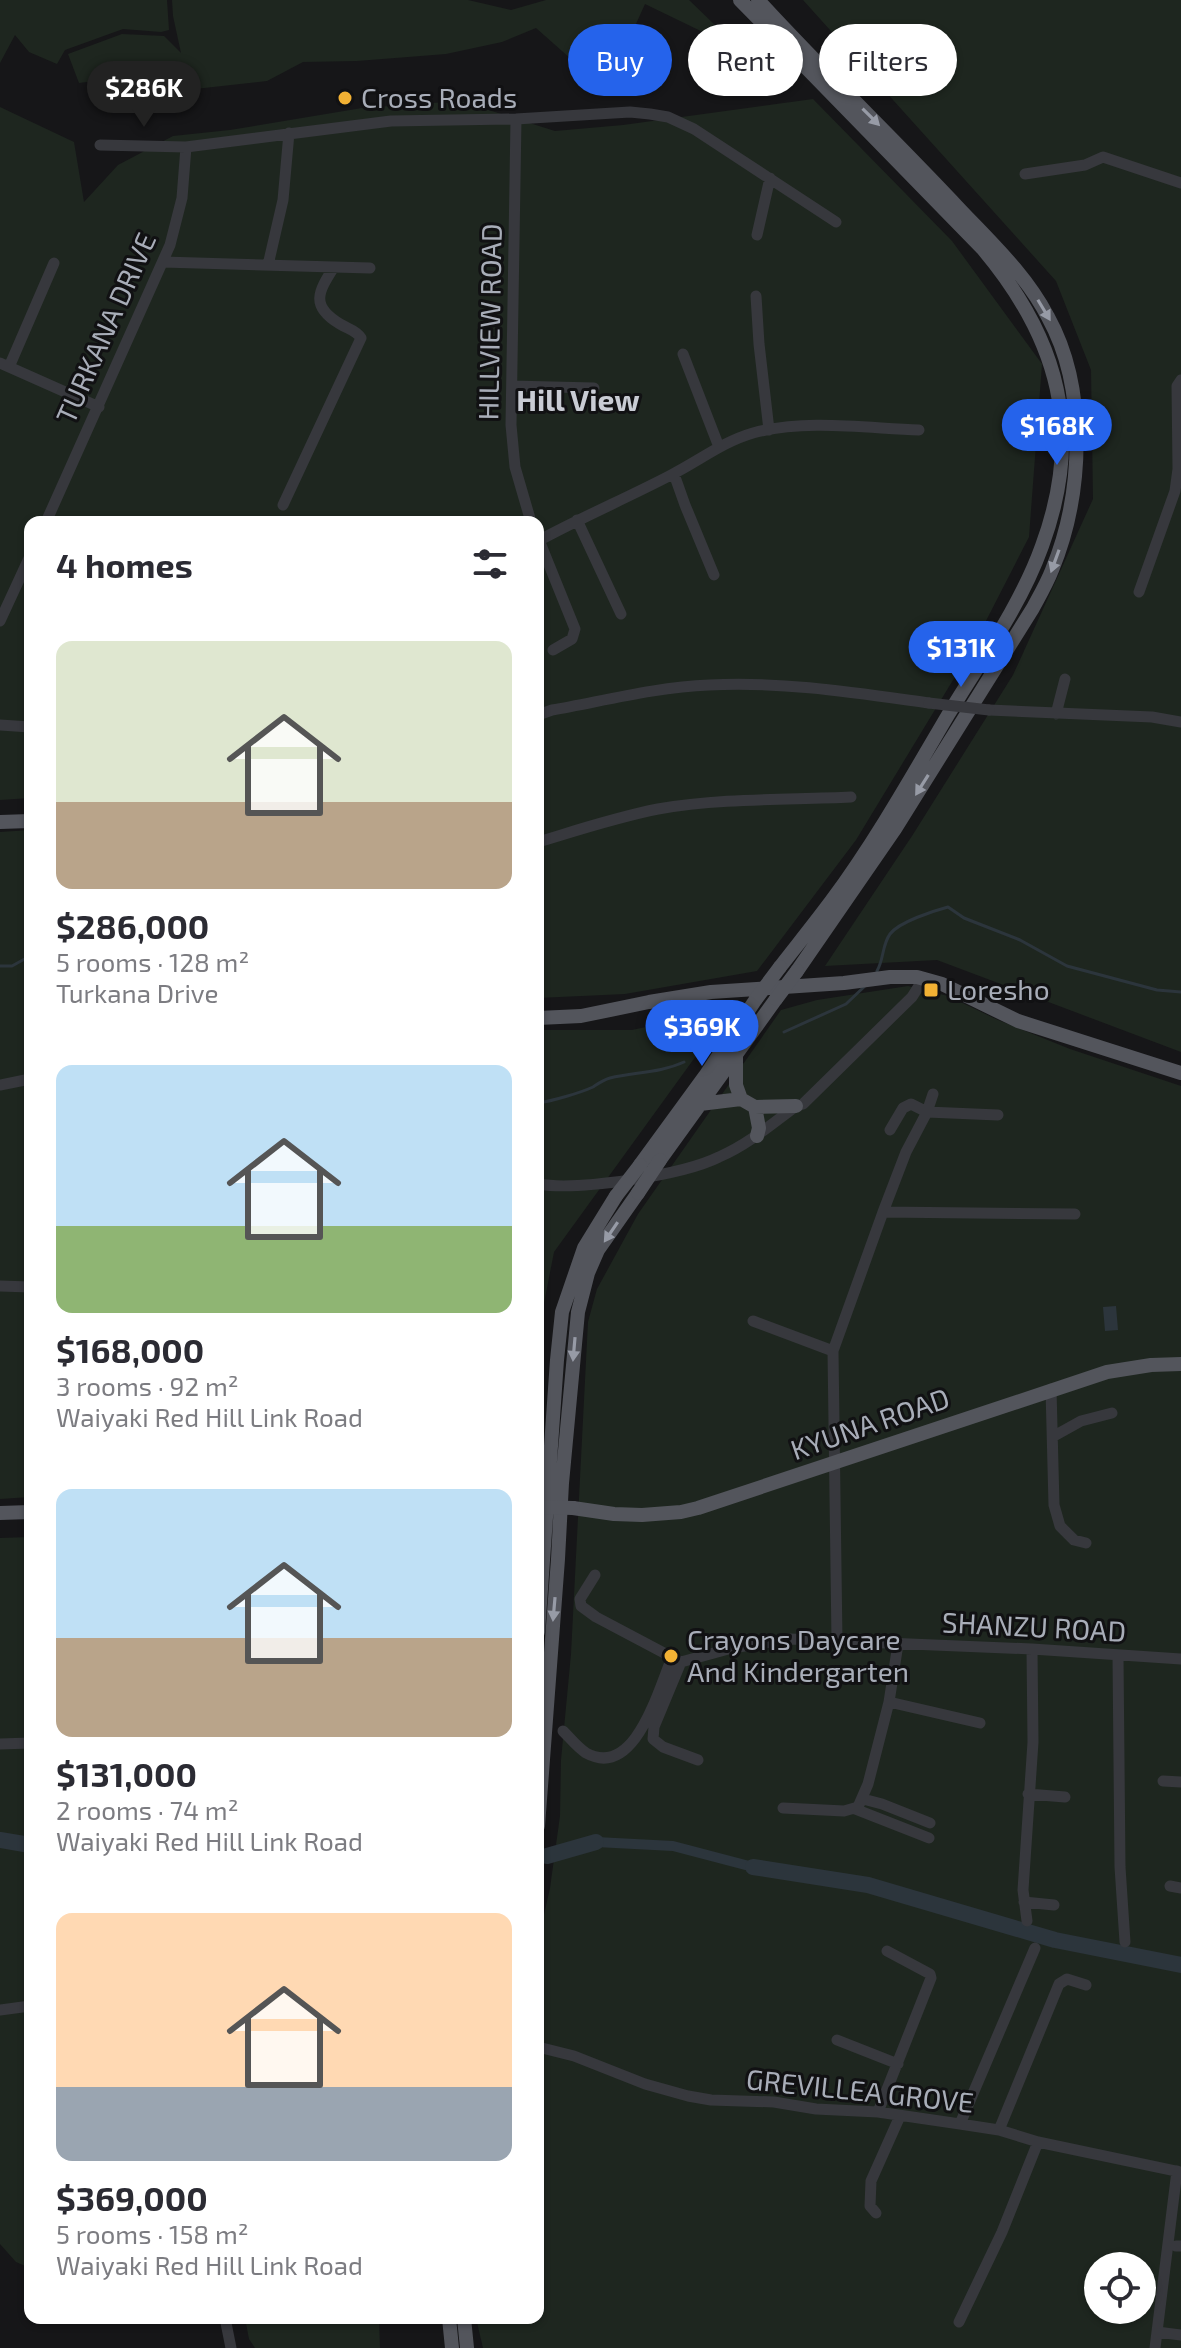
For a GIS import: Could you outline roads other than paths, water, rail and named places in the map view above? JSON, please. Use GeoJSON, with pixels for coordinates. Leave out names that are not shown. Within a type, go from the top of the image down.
{"type":"FeatureCollection","features":[{"type":"Feature","properties":{"kind":"main road"},"geometry":{"type":"LineString","coordinates":[[544,1546],[562,1312],[584,1248],[616,1196],[705,1076],[756,999],[833,899],[892,808],[1023,590],[1042,547],[1057,494],[1062,417],[1047,349],[1026,307],[982,248],[740,0]]}},
{"type":"Feature","properties":{"kind":"main road"},"geometry":{"type":"LineString","coordinates":[[544,1741],[564,1457],[578,1312],[588,1273],[598,1250],[660,1160],[895,829],[1033,608],[1052,569],[1073,493],[1074,406],[1061,344],[1048,315],[1018,271],[912,157],[758,0]]}},
{"type":"Feature","properties":{"kind":"main road"},"geometry":{"type":"LineString","coordinates":[[0,822],[24,821]]}},
{"type":"Feature","properties":{"kind":"main road"},"geometry":{"type":"LineString","coordinates":[[544,1018],[581,1016],[711,992],[890,977],[924,978],[1006,1016],[1181,1073]]}},
{"type":"Feature","properties":{"kind":"main road"},"geometry":{"type":"LineString","coordinates":[[736,1054],[736,1085],[741,1099]]}},
{"type":"Feature","properties":{"kind":"main road"},"geometry":{"type":"LineString","coordinates":[[700,1104],[741,1099],[755,1107],[796,1106]]}},
{"type":"Feature","properties":{"kind":"main road"},"geometry":{"type":"LineString","coordinates":[[755,1107],[759,1128],[757,1136]]}},
{"type":"Feature","properties":{"kind":"main road","name":"KYUNA ROAD"},"geometry":{"type":"LineString","coordinates":[[544,1507],[624,1514],[681,1512],[834,1464],[1051,1389],[1118,1370],[1181,1364]]}},
{"type":"Feature","properties":{"kind":"main road"},"geometry":{"type":"LineString","coordinates":[[0,1513],[24,1512]]}},
{"type":"Feature","properties":{"kind":"main road"},"geometry":{"type":"LineString","coordinates":[[450,2324],[452,2348]]}},
{"type":"Feature","properties":{"kind":"main road"},"geometry":{"type":"LineString","coordinates":[[465,2324],[467,2348]]}},
{"type":"Feature","properties":{"kind":"street"},"geometry":{"type":"LineString","coordinates":[[100,145],[186,147],[391,121],[516,119],[630,112],[668,117],[694,129],[836,222]]}},
{"type":"Feature","properties":{"kind":"street","name":"HILLVIEW ROAD"},"geometry":{"type":"LineString","coordinates":[[516,119],[511,425],[515,467],[529,516]]}},
{"type":"Feature","properties":{"kind":"street"},"geometry":{"type":"LineString","coordinates":[[268,265],[283,200],[289,133]]}},
{"type":"Feature","properties":{"kind":"street","name":"TURKANA DRIVE"},"geometry":{"type":"LineString","coordinates":[[49,516],[170,245],[182,198],[186,147]]}},
{"type":"Feature","properties":{"kind":"street"},"geometry":{"type":"LineString","coordinates":[[1025,174],[1085,165],[1103,157],[1181,183]]}},
{"type":"Feature","properties":{"kind":"street"},"geometry":{"type":"LineString","coordinates":[[757,235],[770,178]]}},
{"type":"Feature","properties":{"kind":"street"},"geometry":{"type":"LineString","coordinates":[[163,262],[370,268]]}},
{"type":"Feature","properties":{"kind":"street"},"geometry":{"type":"LineString","coordinates":[[54,263],[4,365],[99,407]]}},
{"type":"Feature","properties":{"kind":"street"},"geometry":{"type":"LineString","coordinates":[[283,505],[361,338],[321,308],[321,287],[334,267]]}},
{"type":"Feature","properties":{"kind":"street"},"geometry":{"type":"LineString","coordinates":[[756,296],[769,430]]}},
{"type":"Feature","properties":{"kind":"street"},"geometry":{"type":"LineString","coordinates":[[683,354],[719,447]]}},
{"type":"Feature","properties":{"kind":"street"},"geometry":{"type":"LineString","coordinates":[[1139,592],[1175,491],[1178,469],[1177,386],[1181,380]]}},
{"type":"Feature","properties":{"kind":"street"},"geometry":{"type":"LineString","coordinates":[[512,386],[594,388]]}},
{"type":"Feature","properties":{"kind":"street"},"geometry":{"type":"LineString","coordinates":[[544,537],[743,437],[769,430],[815,426],[919,430]]}},
{"type":"Feature","properties":{"kind":"street"},"geometry":{"type":"LineString","coordinates":[[674,474],[714,575]]}},
{"type":"Feature","properties":{"kind":"street"},"geometry":{"type":"LineString","coordinates":[[577,520],[621,614]]}},
{"type":"Feature","properties":{"kind":"street"},"geometry":{"type":"LineString","coordinates":[[544,554],[575,629],[572,639],[553,650]]}},
{"type":"Feature","properties":{"kind":"street"},"geometry":{"type":"LineString","coordinates":[[0,621],[24,569]]}},
{"type":"Feature","properties":{"kind":"street"},"geometry":{"type":"LineString","coordinates":[[1056,714],[1065,679]]}},
{"type":"Feature","properties":{"kind":"street"},"geometry":{"type":"LineString","coordinates":[[544,713],[683,687],[732,684],[820,690],[989,710],[1152,717],[1181,722]]}},
{"type":"Feature","properties":{"kind":"street"},"geometry":{"type":"LineString","coordinates":[[0,725],[24,727]]}},
{"type":"Feature","properties":{"kind":"street"},"geometry":{"type":"LineString","coordinates":[[544,840],[659,809],[725,802],[851,797]]}},
{"type":"Feature","properties":{"kind":"street"},"geometry":{"type":"LineString","coordinates":[[544,1186],[598,1185],[677,1170],[718,1158],[803,1104],[912,997],[924,978]]}},
{"type":"Feature","properties":{"kind":"street"},"geometry":{"type":"LineString","coordinates":[[0,1085],[24,1080]]}},
{"type":"Feature","properties":{"kind":"street"},"geometry":{"type":"LineString","coordinates":[[837,1641],[833,1351],[906,1152],[933,1094]]}},
{"type":"Feature","properties":{"kind":"street"},"geometry":{"type":"LineString","coordinates":[[890,1130],[903,1108],[911,1104],[927,1112],[998,1115]]}},
{"type":"Feature","properties":{"kind":"street"},"geometry":{"type":"LineString","coordinates":[[883,1212],[1075,1214]]}},
{"type":"Feature","properties":{"kind":"street"},"geometry":{"type":"LineString","coordinates":[[0,1286],[24,1287]]}},
{"type":"Feature","properties":{"kind":"street"},"geometry":{"type":"LineString","coordinates":[[753,1321],[833,1351]]}},
{"type":"Feature","properties":{"kind":"street"},"geometry":{"type":"LineString","coordinates":[[1051,1389],[1054,1505],[1060,1526],[1074,1540],[1086,1543]]}},
{"type":"Feature","properties":{"kind":"street"},"geometry":{"type":"LineString","coordinates":[[1054,1436],[1081,1421],[1112,1413]]}},
{"type":"Feature","properties":{"kind":"street"},"geometry":{"type":"LineString","coordinates":[[595,1575],[580,1599],[581,1606],[677,1660]]}},
{"type":"Feature","properties":{"kind":"street","name":"SHANZU ROAD"},"geometry":{"type":"LineString","coordinates":[[677,1660],[759,1642],[790,1639],[1181,1659]]}},
{"type":"Feature","properties":{"kind":"street"},"geometry":{"type":"LineString","coordinates":[[859,1804],[889,1702],[898,1644]]}},
{"type":"Feature","properties":{"kind":"street"},"geometry":{"type":"LineString","coordinates":[[1027,1921],[1023,1873],[1033,1742],[1032,1649]]}},
{"type":"Feature","properties":{"kind":"street"},"geometry":{"type":"LineString","coordinates":[[1118,1656],[1120,1867],[1125,1942]]}},
{"type":"Feature","properties":{"kind":"street"},"geometry":{"type":"LineString","coordinates":[[563,1731],[585,1752],[604,1758],[619,1755],[638,1735],[677,1660]]}},
{"type":"Feature","properties":{"kind":"street"},"geometry":{"type":"LineString","coordinates":[[677,1660],[654,1727],[653,1739],[663,1747],[698,1760]]}},
{"type":"Feature","properties":{"kind":"street"},"geometry":{"type":"LineString","coordinates":[[889,1702],[980,1723]]}},
{"type":"Feature","properties":{"kind":"street"},"geometry":{"type":"LineString","coordinates":[[0,1744],[24,1743]]}},
{"type":"Feature","properties":{"kind":"street"},"geometry":{"type":"LineString","coordinates":[[1163,1781],[1181,1782]]}},
{"type":"Feature","properties":{"kind":"street"},"geometry":{"type":"LineString","coordinates":[[1028,1794],[1065,1797]]}},
{"type":"Feature","properties":{"kind":"street"},"geometry":{"type":"LineString","coordinates":[[859,1804],[929,1838]]}},
{"type":"Feature","properties":{"kind":"street"},"geometry":{"type":"LineString","coordinates":[[783,1808],[844,1811],[859,1804],[882,1804],[930,1823]]}},
{"type":"Feature","properties":{"kind":"street"},"geometry":{"type":"LineString","coordinates":[[1024,1902],[1054,1905]]}},
{"type":"Feature","properties":{"kind":"street"},"geometry":{"type":"LineString","coordinates":[[960,2124],[1035,1948]]}},
{"type":"Feature","properties":{"kind":"street"},"geometry":{"type":"LineString","coordinates":[[878,2112],[931,1978],[930,1974],[887,1951]]}},
{"type":"Feature","properties":{"kind":"street"},"geometry":{"type":"LineString","coordinates":[[999,2130],[1059,1984],[1067,1979],[1086,1985]]}},
{"type":"Feature","properties":{"kind":"street"},"geometry":{"type":"LineString","coordinates":[[0,2010],[24,2007]]}},
{"type":"Feature","properties":{"kind":"street"},"geometry":{"type":"LineString","coordinates":[[837,2040],[898,2064]]}},
{"type":"Feature","properties":{"kind":"street","name":"GREVILLEA GROVE"},"geometry":{"type":"LineString","coordinates":[[544,2048],[688,2096],[878,2112],[999,2130],[1038,2142],[1179,2172]]}},
{"type":"Feature","properties":{"kind":"street"},"geometry":{"type":"LineString","coordinates":[[876,2213],[870,2206],[871,2181],[900,2116]]}},
{"type":"Feature","properties":{"kind":"street"},"geometry":{"type":"LineString","coordinates":[[959,2322],[1002,2232],[1038,2142]]}},
{"type":"Feature","properties":{"kind":"street"},"geometry":{"type":"LineString","coordinates":[[1155,2348],[1179,2172]]}},
{"type":"Feature","properties":{"kind":"street"},"geometry":{"type":"LineString","coordinates":[[226,2324],[231,2348]]}},
{"type":"Feature","properties":{"kind":"street"},"geometry":{"type":"LineString","coordinates":[[1157,2332],[1181,2335]]}},
{"type":"Feature","properties":{"kind":"waterway"},"geometry":{"type":"LineString","coordinates":[[877,971],[887,938],[894,930],[948,907],[964,918],[1020,940],[1067,966],[1157,990],[1181,992]]}},
{"type":"Feature","properties":{"kind":"waterway"},"geometry":{"type":"LineString","coordinates":[[0,966],[12,966],[24,959]]}},
{"type":"Feature","properties":{"kind":"waterway"},"geometry":{"type":"LineString","coordinates":[[784,1032],[846,1004],[866,985]]}},
{"type":"Feature","properties":{"kind":"waterway"},"geometry":{"type":"LineString","coordinates":[[544,1102],[581,1092],[610,1078],[684,1062]]}},
{"type":"Feature","properties":{"kind":"waterway"},"geometry":{"type":"LineString","coordinates":[[0,1840],[24,1844]]}},
{"type":"Feature","properties":{"kind":"waterway"},"geometry":{"type":"LineString","coordinates":[[596,1842],[673,1846],[753,1867]]}},
{"type":"Feature","properties":{"kind":"waterway"},"geometry":{"type":"LineString","coordinates":[[547,1856],[596,1842]]}},
{"type":"Feature","properties":{"kind":"waterway"},"geometry":{"type":"LineString","coordinates":[[753,1867],[868,1885],[1055,1940],[1181,1965]]}},
{"type":"Feature","properties":{"kind":"place","name":"Cross Roads"},"geometry":{"type":"Point","coordinates":[345,98]}},
{"type":"Feature","properties":{"kind":"place","name":"Loresho"},"geometry":{"type":"Point","coordinates":[931,990]}},
{"type":"Feature","properties":{"kind":"place","name":"Crayons Daycare And Kindergarten"},"geometry":{"type":"Point","coordinates":[671,1656]}},
{"type":"Feature","properties":{"kind":"district","name":"Hill View"},"geometry":{"type":"Point","coordinates":[578,401]}}]}
